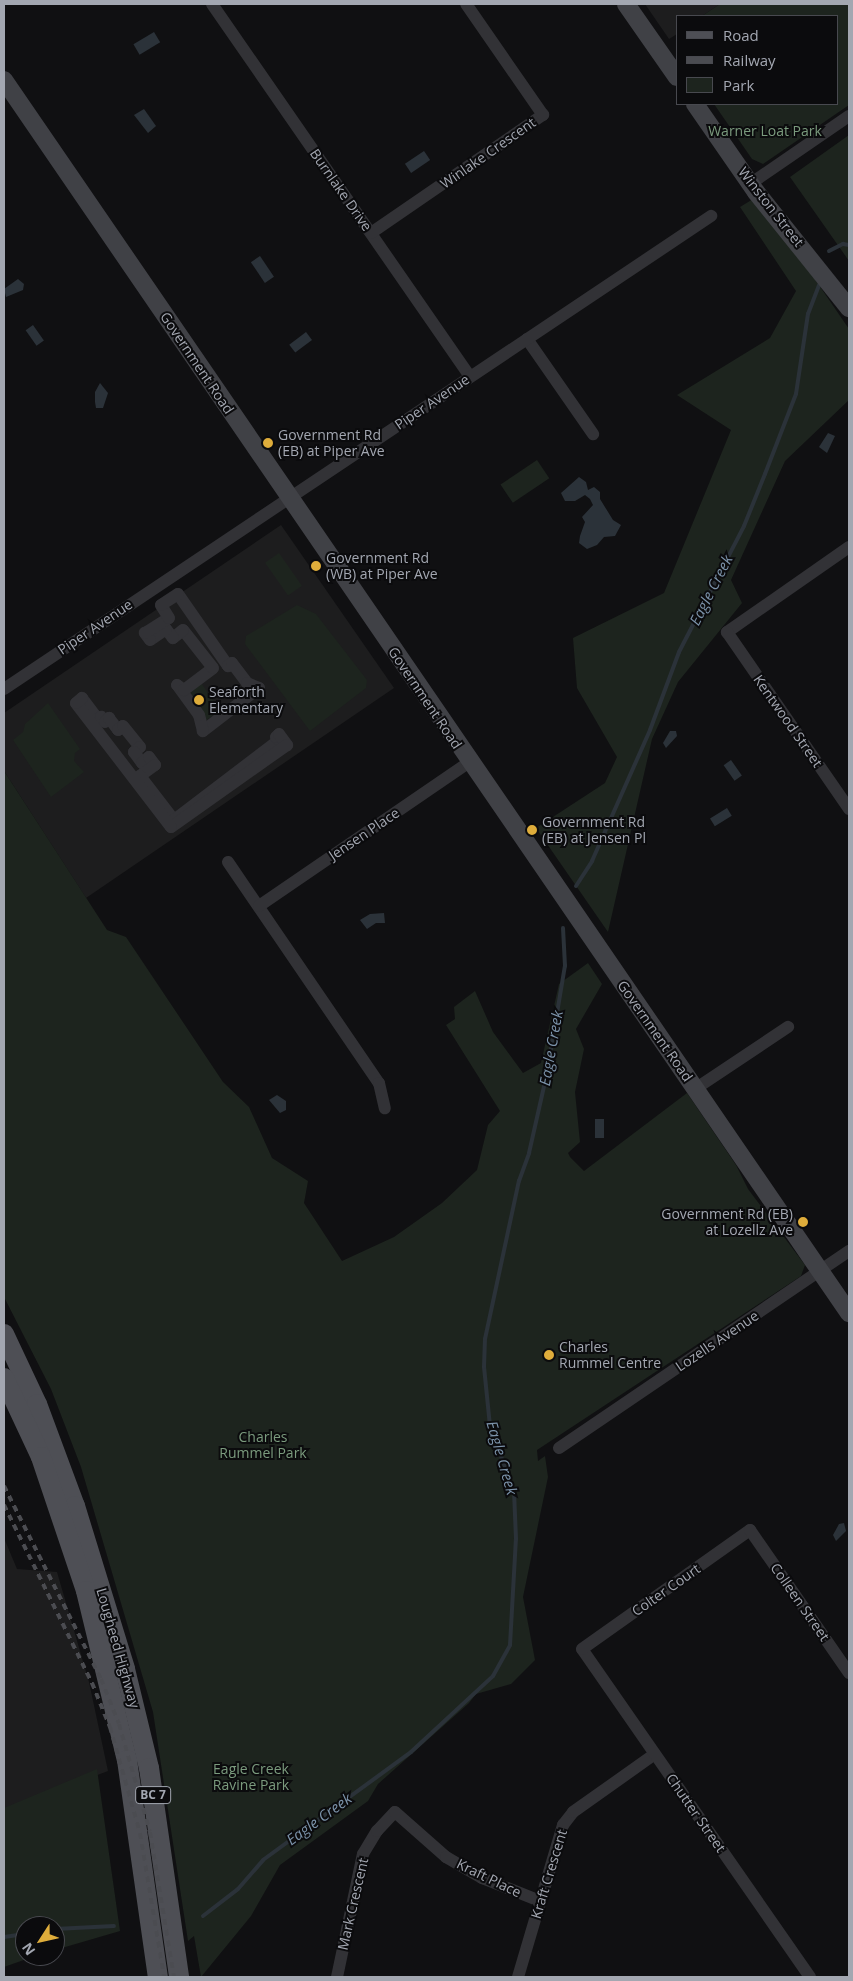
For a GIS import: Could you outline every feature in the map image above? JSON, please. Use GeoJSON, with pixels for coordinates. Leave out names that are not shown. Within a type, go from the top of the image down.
{"type":"FeatureCollection","features":[{"type":"Feature","properties":{"kind":"main road","name":"Lougheed Highway"},"geometry":{"type":"LineString","coordinates":[[4,1334],[37,1404],[75,1506],[125,1669],[149,1768],[179,1977]]}},
{"type":"Feature","properties":{"kind":"main road","name":"Lougheed Highway"},"geometry":{"type":"LineString","coordinates":[[4,1378],[41,1457],[86,1590],[127,1760],[158,1977]]}},
{"type":"Feature","properties":{"kind":"street","name":"Burnlake Drive"},"geometry":{"type":"LineString","coordinates":[[212,4],[470,376]]}},
{"type":"Feature","properties":{"kind":"street","name":"Winlake Crescent"},"geometry":{"type":"LineString","coordinates":[[371,233],[543,115],[466,4]]}},
{"type":"Feature","properties":{"kind":"street"},"geometry":{"type":"LineString","coordinates":[[626,4],[676,76]]}},
{"type":"Feature","properties":{"kind":"street","name":"Government Road"},"geometry":{"type":"LineString","coordinates":[[4,80],[288,498],[849,1313]]}},
{"type":"Feature","properties":{"kind":"street","name":"Winston Street"},"geometry":{"type":"LineString","coordinates":[[696,105],[750,184],[849,308]]}},
{"type":"Feature","properties":{"kind":"street"},"geometry":{"type":"LineString","coordinates":[[750,184],[849,116]]}},
{"type":"Feature","properties":{"kind":"street","name":"Piper Avenue"},"geometry":{"type":"LineString","coordinates":[[4,689],[711,216]]}},
{"type":"Feature","properties":{"kind":"street"},"geometry":{"type":"LineString","coordinates":[[527,339],[593,434]]}},
{"type":"Feature","properties":{"kind":"street","name":"Kentwood Street"},"geometry":{"type":"LineString","coordinates":[[849,547],[727,632],[849,809]]}},
{"type":"Feature","properties":{"kind":"street"},"geometry":{"type":"LineString","coordinates":[[178,594],[228,666],[232,663],[247,683],[259,688],[203,731],[199,715],[177,685],[184,690],[213,668],[183,630],[173,638],[166,628],[150,640],[145,633],[169,618],[161,605],[178,594]]}},
{"type":"Feature","properties":{"kind":"street"},"geometry":{"type":"LineString","coordinates":[[82,698],[98,719],[101,717],[105,722],[109,718],[118,730],[123,726],[140,747],[134,752],[142,763],[149,758],[154,765],[140,776],[174,820],[279,740],[276,737],[279,734],[287,745],[171,827],[76,703],[82,698]]}},
{"type":"Feature","properties":{"kind":"street","name":"Jensen Place"},"geometry":{"type":"LineString","coordinates":[[259,906],[469,762]]}},
{"type":"Feature","properties":{"kind":"street"},"geometry":{"type":"LineString","coordinates":[[228,862],[380,1083],[385,1108]]}},
{"type":"Feature","properties":{"kind":"street"},"geometry":{"type":"LineString","coordinates":[[695,1089],[788,1027]]}},
{"type":"Feature","properties":{"kind":"street","name":"Lozells Avenue"},"geometry":{"type":"LineString","coordinates":[[559,1448],[849,1251]]}},
{"type":"Feature","properties":{"kind":"street","name":"Colter Court"},"geometry":{"type":"LineString","coordinates":[[582,1649],[750,1530]]}},
{"type":"Feature","properties":{"kind":"street","name":"Colleen Street"},"geometry":{"type":"LineString","coordinates":[[750,1530],[849,1673]]}},
{"type":"Feature","properties":{"kind":"street","name":"Chutter Street"},"geometry":{"type":"LineString","coordinates":[[582,1649],[810,1977]]}},
{"type":"Feature","properties":{"kind":"street","name":"Kraft Crescent"},"geometry":{"type":"LineString","coordinates":[[518,1977],[563,1825],[573,1812],[655,1754]]}},
{"type":"Feature","properties":{"kind":"street","name":"Kraft Place"},"geometry":{"type":"LineString","coordinates":[[395,1812],[446,1858],[482,1878],[540,1901]]}},
{"type":"Feature","properties":{"kind":"street","name":"Mark Crescent"},"geometry":{"type":"LineString","coordinates":[[336,1977],[364,1854],[377,1831],[395,1812]]}},
{"type":"Feature","properties":{"kind":"shaded area"},"geometry":{"type":"Polygon","coordinates":[[[645,4],[720,4],[704,15],[676,15],[676,35],[669,39],[645,4]]]}},
{"type":"Feature","properties":{"kind":"shaded area"},"geometry":{"type":"Polygon","coordinates":[[[154,32],[160,42],[140,55],[133,44],[154,32]]]}},
{"type":"Feature","properties":{"kind":"shaded area"},"geometry":{"type":"Polygon","coordinates":[[[144,109],[156,126],[148,133],[134,115],[144,109]]]}},
{"type":"Feature","properties":{"kind":"shaded area"},"geometry":{"type":"Polygon","coordinates":[[[424,151],[430,160],[411,173],[405,164],[424,151]]]}},
{"type":"Feature","properties":{"kind":"shaded area"},"geometry":{"type":"Polygon","coordinates":[[[260,256],[274,277],[265,283],[251,262],[260,256]]]}},
{"type":"Feature","properties":{"kind":"shaded area"},"geometry":{"type":"Polygon","coordinates":[[[18,279],[24,284],[23,290],[6,297],[4,289],[18,279]]]}},
{"type":"Feature","properties":{"kind":"shaded area"},"geometry":{"type":"Polygon","coordinates":[[[33,325],[44,341],[37,346],[26,330],[33,325]]]}},
{"type":"Feature","properties":{"kind":"shaded area"},"geometry":{"type":"Polygon","coordinates":[[[306,332],[312,340],[295,353],[289,345],[306,332]]]}},
{"type":"Feature","properties":{"kind":"shaded area"},"geometry":{"type":"Polygon","coordinates":[[[100,383],[108,393],[103,408],[96,408],[95,392],[100,383]]]}},
{"type":"Feature","properties":{"kind":"shaded area"},"geometry":{"type":"Polygon","coordinates":[[[828,433],[835,436],[827,453],[819,447],[828,433]]]}},
{"type":"Feature","properties":{"kind":"shaded area"},"geometry":{"type":"Polygon","coordinates":[[[579,477],[586,482],[588,490],[594,487],[600,492],[600,499],[613,520],[621,525],[615,536],[604,537],[597,545],[587,549],[579,543],[585,522],[582,517],[593,505],[585,495],[575,501],[565,501],[561,493],[579,477]]]}},
{"type":"Feature","properties":{"kind":"shaded area","name":"Seaforth Elementary"},"geometry":{"type":"Polygon","coordinates":[[[281,525],[394,688],[86,898],[4,771],[4,713],[281,525]]]}},
{"type":"Feature","properties":{"kind":"shaded area"},"geometry":{"type":"Polygon","coordinates":[[[670,731],[676,731],[677,736],[666,748],[663,743],[670,731]]]}},
{"type":"Feature","properties":{"kind":"shaded area"},"geometry":{"type":"Polygon","coordinates":[[[731,760],[742,776],[735,781],[724,765],[731,760]]]}},
{"type":"Feature","properties":{"kind":"shaded area"},"geometry":{"type":"Polygon","coordinates":[[[727,808],[732,816],[715,826],[710,819],[727,808]]]}},
{"type":"Feature","properties":{"kind":"shaded area"},"geometry":{"type":"Polygon","coordinates":[[[384,913],[385,923],[376,923],[367,929],[360,920],[370,914],[384,913]]]}},
{"type":"Feature","properties":{"kind":"shaded area"},"geometry":{"type":"Polygon","coordinates":[[[277,1095],[286,1101],[286,1110],[280,1113],[269,1100],[277,1095]]]}},
{"type":"Feature","properties":{"kind":"shaded area"},"geometry":{"type":"Polygon","coordinates":[[[595,1119],[604,1119],[604,1138],[595,1138],[595,1119]]]}},
{"type":"Feature","properties":{"kind":"shaded area"},"geometry":{"type":"Polygon","coordinates":[[[844,1523],[846,1531],[836,1541],[833,1535],[839,1524],[844,1523]]]}},
{"type":"Feature","properties":{"kind":"shaded area"},"geometry":{"type":"Polygon","coordinates":[[[4,1538],[17,1569],[57,1572],[89,1682],[108,1771],[4,1810],[4,1538]]]}},
{"type":"Feature","properties":{"kind":"green space","name":"Warner Loat Park"},"geometry":{"type":"Polygon","coordinates":[[[720,4],[849,4],[849,105],[763,164],[752,159],[715,105],[838,105],[838,15],[704,15],[720,4]]]}},
{"type":"Feature","properties":{"kind":"green space"},"geometry":{"type":"Polygon","coordinates":[[[849,135],[849,261],[790,177],[849,135]]]}},
{"type":"Feature","properties":{"kind":"green space"},"geometry":{"type":"Polygon","coordinates":[[[758,196],[849,329],[849,400],[785,461],[731,580],[742,603],[678,682],[652,739],[608,932],[536,828],[605,783],[617,757],[577,688],[573,638],[664,593],[731,430],[677,395],[770,338],[796,291],[740,207],[758,196]]]}},
{"type":"Feature","properties":{"kind":"green space"},"geometry":{"type":"Polygon","coordinates":[[[537,460],[549,478],[513,503],[501,485],[537,460]]]}},
{"type":"Feature","properties":{"kind":"green space"},"geometry":{"type":"Polygon","coordinates":[[[279,553],[302,586],[288,596],[265,563],[279,553]]]}},
{"type":"Feature","properties":{"kind":"green space"},"geometry":{"type":"Polygon","coordinates":[[[297,605],[316,614],[367,680],[366,688],[310,731],[245,644],[246,636],[297,605]]]}},
{"type":"Feature","properties":{"kind":"green space"},"geometry":{"type":"Polygon","coordinates":[[[199,680],[220,710],[204,722],[183,691],[199,680]]]}},
{"type":"Feature","properties":{"kind":"green space"},"geometry":{"type":"Polygon","coordinates":[[[48,703],[80,749],[75,753],[74,761],[84,772],[51,797],[13,740],[23,732],[25,724],[48,703]]]}},
{"type":"Feature","properties":{"kind":"green space","name":"Charles Rummel Park"},"geometry":{"type":"Polygon","coordinates":[[[4,771],[107,930],[126,937],[223,1082],[249,1107],[272,1158],[308,1181],[304,1203],[342,1261],[394,1237],[442,1203],[477,1170],[488,1125],[500,1111],[446,1025],[455,1019],[454,1007],[475,991],[493,1032],[523,1073],[541,1063],[559,984],[588,963],[602,984],[576,1029],[584,1049],[575,1092],[580,1142],[568,1153],[570,1157],[584,1171],[687,1093],[736,1165],[748,1189],[805,1265],[801,1276],[537,1450],[538,1461],[545,1456],[548,1477],[523,1597],[535,1660],[511,1684],[476,1694],[469,1703],[378,1784],[368,1801],[280,1865],[251,1916],[201,1977],[194,1936],[188,1941],[153,1712],[81,1467],[51,1389],[4,1297],[4,771]]]}},
{"type":"Feature","properties":{"kind":"green space"},"geometry":{"type":"Polygon","coordinates":[[[97,1769],[120,1931],[65,1947],[65,1916],[15,1916],[15,1963],[4,1967],[4,1808],[97,1769]]]}},
{"type":"Feature","properties":{"kind":"waterway","name":"Eagle Creek"},"geometry":{"type":"LineString","coordinates":[[829,251],[843,244],[849,245]]}},
{"type":"Feature","properties":{"kind":"waterway","name":"Eagle Creek"},"geometry":{"type":"LineString","coordinates":[[576,886],[592,861],[650,730],[679,652],[744,526],[796,394],[808,314],[819,285]]}},
{"type":"Feature","properties":{"kind":"waterway","name":"Eagle Creek"},"geometry":{"type":"LineString","coordinates":[[203,1916],[238,1889],[263,1860],[411,1752],[493,1676],[510,1645],[516,1539],[514,1492],[490,1426],[484,1367],[485,1339],[519,1181],[529,1153],[547,1073],[565,966],[563,928]]}},
{"type":"Feature","properties":{"kind":"waterway","name":"Eagle Creek"},"geometry":{"type":"LineString","coordinates":[[65,1928],[114,1926]]}},
{"type":"Feature","properties":{"kind":"waterway","name":"Eagle Creek"},"geometry":{"type":"LineString","coordinates":[[4,1937],[15,1935]]}},
{"type":"Feature","properties":{"kind":"railway"},"geometry":{"type":"LineString","coordinates":[[4,1486],[101,1679],[119,1724],[150,1832],[174,1977]]}},
{"type":"Feature","properties":{"kind":"railway"},"geometry":{"type":"LineString","coordinates":[[4,1505],[92,1683],[110,1727],[140,1833],[164,1977]]}},
{"type":"Feature","properties":{"kind":"place","name":"Government Rd (EB) at Piper Ave"},"geometry":{"type":"Point","coordinates":[268,443]}},
{"type":"Feature","properties":{"kind":"place","name":"Government Rd (WB) at Piper Ave"},"geometry":{"type":"Point","coordinates":[316,566]}},
{"type":"Feature","properties":{"kind":"place","name":"Seaforth Elementary"},"geometry":{"type":"Point","coordinates":[199,700]}},
{"type":"Feature","properties":{"kind":"place","name":"Government Rd (EB) at Jensen Pl"},"geometry":{"type":"Point","coordinates":[532,830]}},
{"type":"Feature","properties":{"kind":"place","name":"Government Rd (EB) at Lozellz Ave"},"geometry":{"type":"Point","coordinates":[803,1222]}},
{"type":"Feature","properties":{"kind":"place","name":"Charles Rummel Centre"},"geometry":{"type":"Point","coordinates":[549,1355]}},
{"type":"Feature","properties":{"kind":"park label","name":"Eagle Creek Ravine Park"},"geometry":{"type":"Point","coordinates":[251,1778]}}]}
